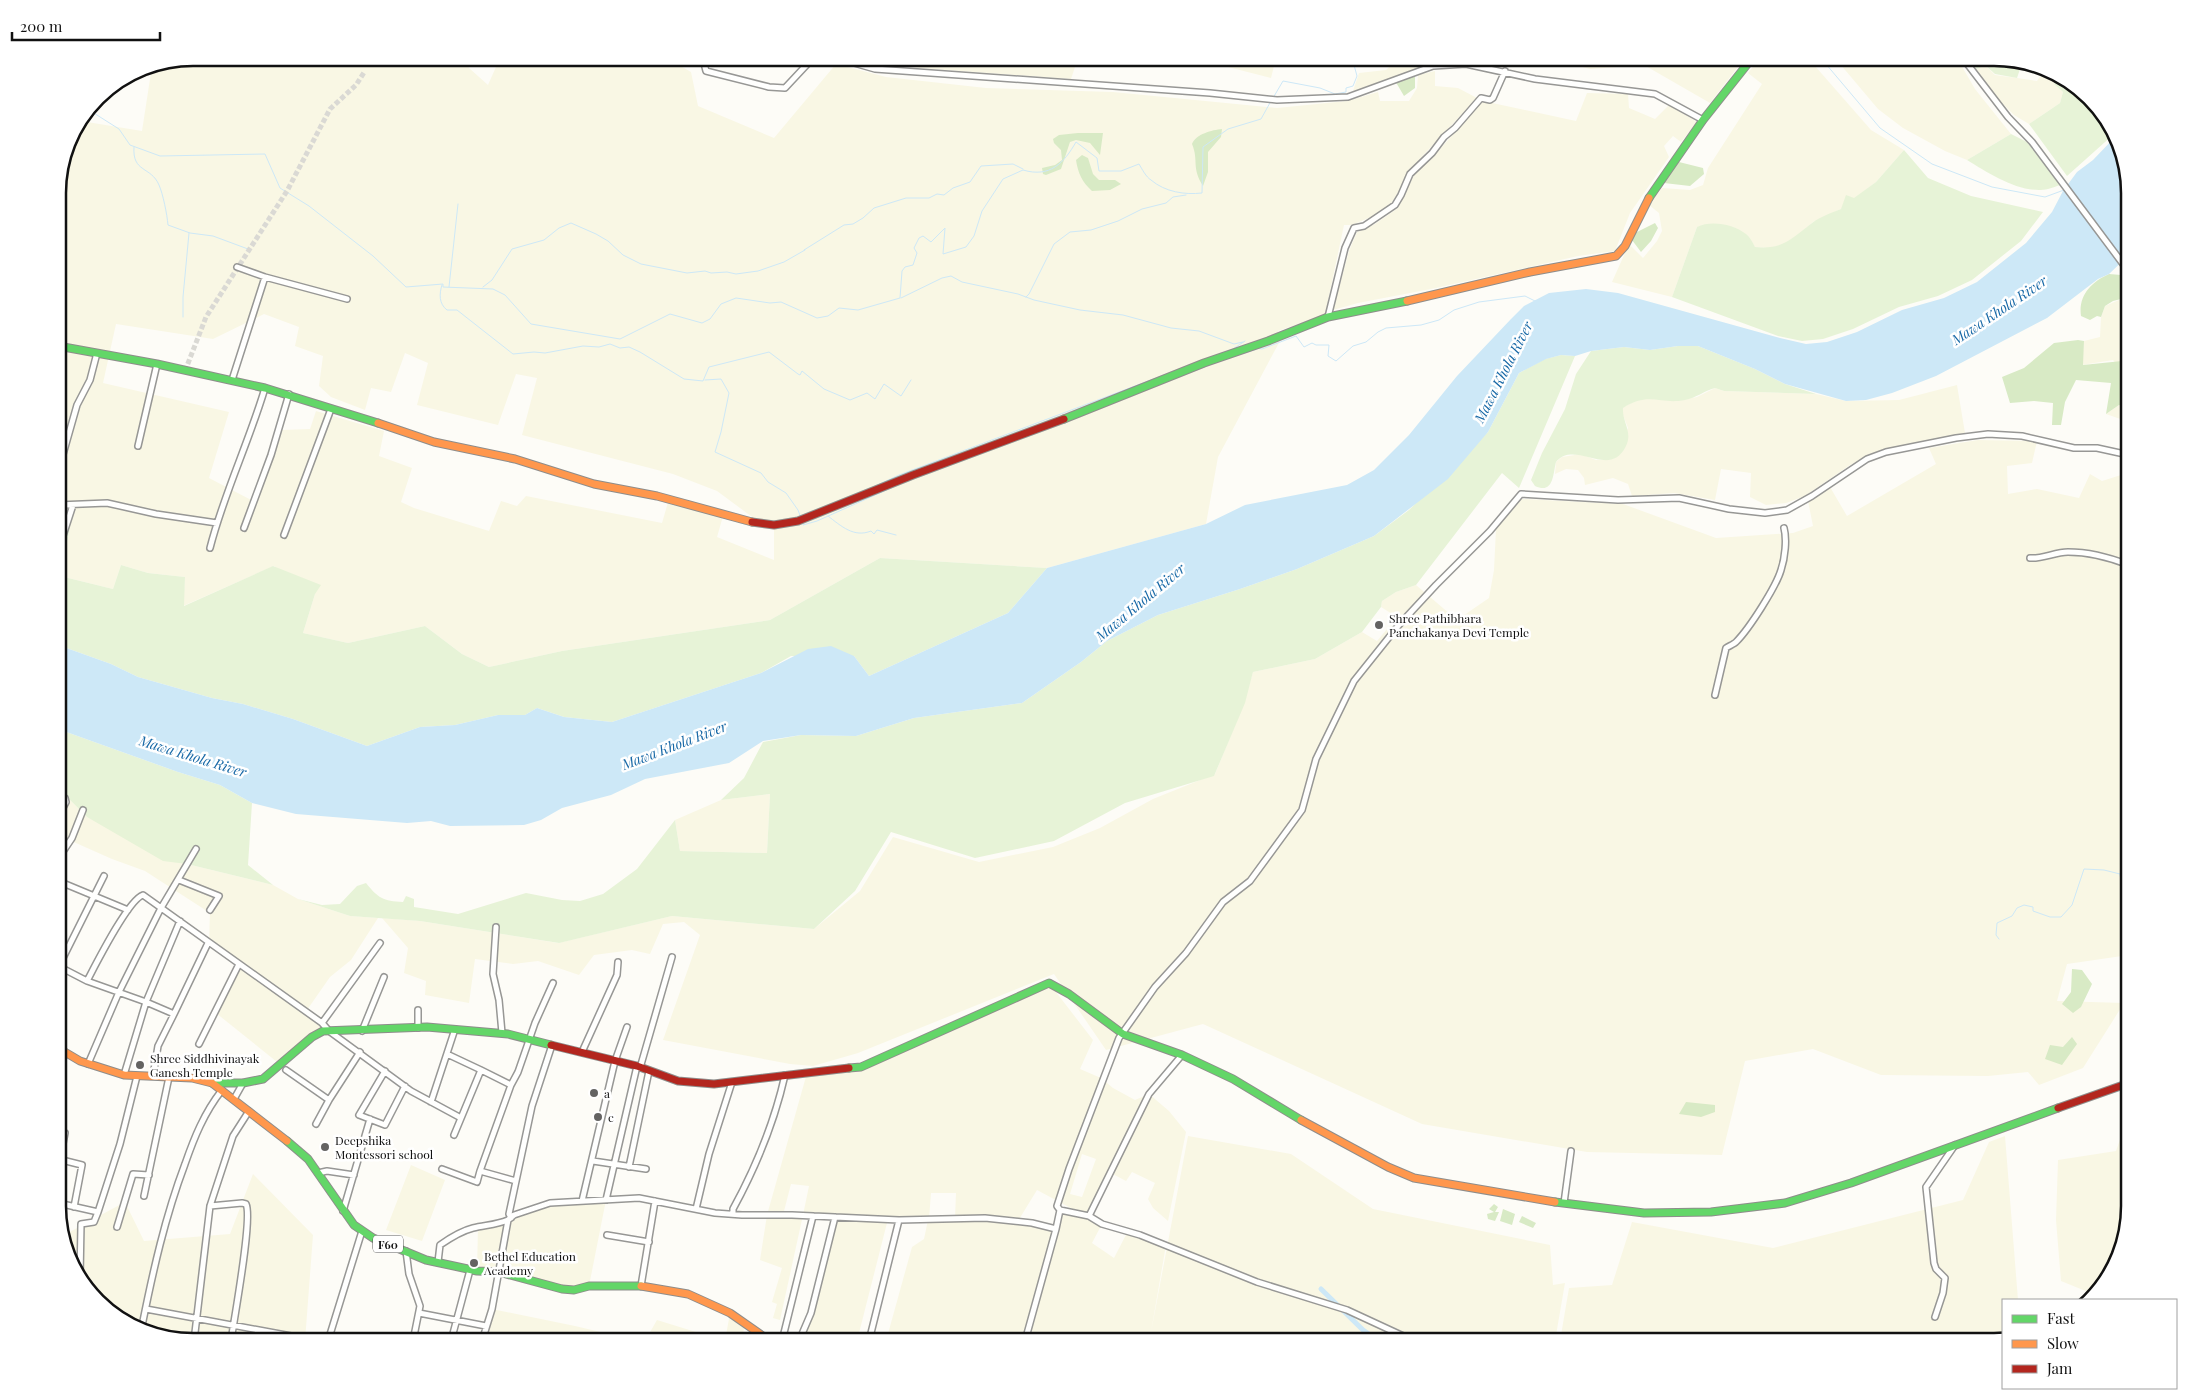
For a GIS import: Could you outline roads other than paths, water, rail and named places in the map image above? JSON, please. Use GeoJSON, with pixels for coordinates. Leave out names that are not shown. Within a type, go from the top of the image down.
{"type":"FeatureCollection","features":[{"type":"Feature","properties":{"kind":"street"},"geometry":{"type":"LineString","coordinates":[[863,67],[882,70],[1277,100],[1348,97],[1433,66]]}},
{"type":"Feature","properties":{"kind":"street"},"geometry":{"type":"LineString","coordinates":[[1479,66],[1535,79],[1655,94],[1703,120]]}},
{"type":"Feature","properties":{"kind":"street"},"geometry":{"type":"LineString","coordinates":[[67,348],[157,364],[289,394],[331,409],[409,432],[434,442],[515,459],[594,484],[657,496],[722,516],[763,525],[798,521],[913,475],[1099,406],[1204,362],[1268,341],[1328,317],[1458,290],[1539,270],[1616,256],[1625,246],[1650,193],[1663,178],[1703,120],[1746,66]]}},
{"type":"Feature","properties":{"kind":"street"},"geometry":{"type":"LineString","coordinates":[[1969,66],[2003,111],[2032,142],[2121,260]]}},
{"type":"Feature","properties":{"kind":"street"},"geometry":{"type":"LineString","coordinates":[[705,67],[706,71],[769,87],[785,88],[806,67]]}},
{"type":"Feature","properties":{"kind":"street"},"geometry":{"type":"LineString","coordinates":[[1328,317],[1345,248],[1354,228],[1364,226],[1395,205],[1402,195],[1410,174],[1432,153],[1444,137],[1455,128],[1481,98],[1490,100],[1493,98],[1506,71]]}},
{"type":"Feature","properties":{"kind":"street"},"geometry":{"type":"LineString","coordinates":[[237,267],[265,277],[347,299]]}},
{"type":"Feature","properties":{"kind":"street"},"geometry":{"type":"LineString","coordinates":[[232,380],[265,277]]}},
{"type":"Feature","properties":{"kind":"street"},"geometry":{"type":"LineString","coordinates":[[67,440],[77,405],[90,380],[97,353]]}},
{"type":"Feature","properties":{"kind":"street"},"geometry":{"type":"LineString","coordinates":[[138,446],[157,364]]}},
{"type":"Feature","properties":{"kind":"street"},"geometry":{"type":"LineString","coordinates":[[210,548],[217,523],[243,455],[265,388]]}},
{"type":"Feature","properties":{"kind":"street"},"geometry":{"type":"LineString","coordinates":[[244,528],[271,455],[289,394]]}},
{"type":"Feature","properties":{"kind":"street"},"geometry":{"type":"LineString","coordinates":[[284,536],[331,409]]}},
{"type":"Feature","properties":{"kind":"street"},"geometry":{"type":"LineString","coordinates":[[1027,1333],[1056,1229],[1060,1210],[1057,1206],[1118,1038],[1123,1034],[1155,987],[1186,952],[1223,902],[1250,881],[1302,810],[1316,759],[1354,681],[1429,592],[1490,531],[1521,494],[1618,500],[1679,498],[1729,509],[1765,513],[1787,510],[1812,496],[1867,459],[1886,452],[1956,438],[1988,434],[2022,436],[2074,448],[2097,448],[2121,453]]}},
{"type":"Feature","properties":{"kind":"street"},"geometry":{"type":"LineString","coordinates":[[67,505],[107,503],[156,514],[217,523]]}},
{"type":"Feature","properties":{"kind":"street"},"geometry":{"type":"LineString","coordinates":[[67,524],[73,505]]}},
{"type":"Feature","properties":{"kind":"street"},"geometry":{"type":"LineString","coordinates":[[1715,695],[1726,648],[1736,642],[1764,604],[1781,570],[1786,536],[1784,528]]}},
{"type":"Feature","properties":{"kind":"street"},"geometry":{"type":"LineString","coordinates":[[2030,558],[2039,559],[2067,552],[2106,557],[2121,562]]}},
{"type":"Feature","properties":{"kind":"street"},"geometry":{"type":"LineString","coordinates":[[67,846],[83,810]]}},
{"type":"Feature","properties":{"kind":"street"},"geometry":{"type":"LineString","coordinates":[[88,1064],[119,992],[161,908],[196,849]]}},
{"type":"Feature","properties":{"kind":"street"},"geometry":{"type":"LineString","coordinates":[[67,949],[104,876]]}},
{"type":"Feature","properties":{"kind":"street"},"geometry":{"type":"LineString","coordinates":[[179,880],[219,896],[210,910]]}},
{"type":"Feature","properties":{"kind":"street"},"geometry":{"type":"LineString","coordinates":[[67,885],[128,910]]}},
{"type":"Feature","properties":{"kind":"street"},"geometry":{"type":"LineString","coordinates":[[87,981],[128,910],[143,895],[322,1023],[329,1031],[405,1086],[461,1118]]}},
{"type":"Feature","properties":{"kind":"street"},"geometry":{"type":"LineString","coordinates":[[124,1075],[146,1002],[180,921]]}},
{"type":"Feature","properties":{"kind":"street"},"geometry":{"type":"LineString","coordinates":[[496,927],[493,974],[499,1000],[502,1033]]}},
{"type":"Feature","properties":{"kind":"street"},"geometry":{"type":"LineString","coordinates":[[153,1076],[158,1046],[208,943]]}},
{"type":"Feature","properties":{"kind":"street"},"geometry":{"type":"LineString","coordinates":[[322,1023],[380,943]]}},
{"type":"Feature","properties":{"kind":"street"},"geometry":{"type":"LineString","coordinates":[[606,1200],[639,1067],[672,957]]}},
{"type":"Feature","properties":{"kind":"street"},"geometry":{"type":"LineString","coordinates":[[582,1052],[616,975],[618,962]]}},
{"type":"Feature","properties":{"kind":"street"},"geometry":{"type":"LineString","coordinates":[[200,1044],[239,964]]}},
{"type":"Feature","properties":{"kind":"street"},"geometry":{"type":"LineString","coordinates":[[67,971],[87,981],[174,1014]]}},
{"type":"Feature","properties":{"kind":"street"},"geometry":{"type":"LineString","coordinates":[[362,1031],[384,977]]}},
{"type":"Feature","properties":{"kind":"street"},"geometry":{"type":"LineString","coordinates":[[442,1169],[477,1182],[511,1085],[518,1072],[553,983]]}},
{"type":"Feature","properties":{"kind":"street"},"geometry":{"type":"LineString","coordinates":[[212,1083],[243,1083],[263,1079],[312,1037],[323,1031],[418,1028],[502,1033],[639,1067],[678,1081],[714,1084],[861,1067],[1049,983],[1069,994],[1123,1034],[1182,1055],[1234,1079],[1299,1119],[1388,1167],[1414,1178],[1526,1198],[1644,1213],[1711,1212],[1785,1202],[1851,1183],[2121,1086]]}},
{"type":"Feature","properties":{"kind":"street"},"geometry":{"type":"LineString","coordinates":[[418,1010],[418,1028]]}},
{"type":"Feature","properties":{"kind":"street"},"geometry":{"type":"LineString","coordinates":[[582,1201],[616,1061],[627,1027]]}},
{"type":"Feature","properties":{"kind":"street"},"geometry":{"type":"LineString","coordinates":[[431,1102],[455,1029]]}},
{"type":"Feature","properties":{"kind":"street"},"geometry":{"type":"LineString","coordinates":[[484,1333],[499,1272],[510,1219],[509,1214],[532,1106],[552,1045]]}},
{"type":"Feature","properties":{"kind":"street"},"geometry":{"type":"LineString","coordinates":[[316,1124],[360,1052]]}},
{"type":"Feature","properties":{"kind":"street","name":"F60"},"geometry":{"type":"LineString","coordinates":[[67,1053],[88,1064],[124,1075],[192,1078],[212,1083],[308,1159],[343,1212],[362,1231],[426,1260],[470,1270],[499,1272],[562,1289],[574,1290],[588,1286],[641,1286],[674,1291],[708,1302],[745,1322],[759,1333]]}},
{"type":"Feature","properties":{"kind":"street"},"geometry":{"type":"LineString","coordinates":[[447,1054],[511,1085]]}},
{"type":"Feature","properties":{"kind":"street"},"geometry":{"type":"LineString","coordinates":[[1089,1216],[1149,1094],[1182,1055]]}},
{"type":"Feature","properties":{"kind":"street"},"geometry":{"type":"LineString","coordinates":[[286,1070],[330,1100]]}},
{"type":"Feature","properties":{"kind":"street"},"geometry":{"type":"LineString","coordinates":[[454,1135],[481,1070]]}},
{"type":"Feature","properties":{"kind":"street"},"geometry":{"type":"LineString","coordinates":[[385,1071],[359,1115],[385,1125],[405,1086]]}},
{"type":"Feature","properties":{"kind":"street"},"geometry":{"type":"LineString","coordinates":[[629,1166],[649,1071]]}},
{"type":"Feature","properties":{"kind":"street"},"geometry":{"type":"LineString","coordinates":[[733,1214],[733,1209],[760,1159],[780,1098],[785,1075]]}},
{"type":"Feature","properties":{"kind":"street"},"geometry":{"type":"LineString","coordinates":[[80,1264],[81,1224],[94,1222],[98,1212],[120,1144],[136,1076]]}},
{"type":"Feature","properties":{"kind":"street"},"geometry":{"type":"LineString","coordinates":[[144,1196],[169,1077]]}},
{"type":"Feature","properties":{"kind":"street"},"geometry":{"type":"LineString","coordinates":[[696,1209],[709,1154],[732,1082]]}},
{"type":"Feature","properties":{"kind":"street"},"geometry":{"type":"LineString","coordinates":[[234,1099],[243,1083]]}},
{"type":"Feature","properties":{"kind":"street"},"geometry":{"type":"LineString","coordinates":[[143,1322],[167,1213],[201,1122],[222,1090]]}},
{"type":"Feature","properties":{"kind":"street"},"geometry":{"type":"LineString","coordinates":[[196,1333],[210,1206],[233,1136],[249,1111]]}},
{"type":"Feature","properties":{"kind":"street"},"geometry":{"type":"LineString","coordinates":[[343,1212],[370,1119]]}},
{"type":"Feature","properties":{"kind":"street"},"geometry":{"type":"LineString","coordinates":[[1935,1317],[1943,1294],[1945,1278],[1936,1269],[1934,1263],[1926,1187],[1955,1145]]}},
{"type":"Feature","properties":{"kind":"street"},"geometry":{"type":"LineString","coordinates":[[1564,1203],[1571,1151]]}},
{"type":"Feature","properties":{"kind":"street"},"geometry":{"type":"LineString","coordinates":[[593,1160],[646,1169]]}},
{"type":"Feature","properties":{"kind":"street"},"geometry":{"type":"LineString","coordinates":[[67,1161],[82,1165],[74,1207]]}},
{"type":"Feature","properties":{"kind":"street"},"geometry":{"type":"LineString","coordinates":[[480,1170],[516,1180]]}},
{"type":"Feature","properties":{"kind":"street"},"geometry":{"type":"LineString","coordinates":[[318,1173],[327,1171],[354,1175]]}},
{"type":"Feature","properties":{"kind":"street"},"geometry":{"type":"LineString","coordinates":[[117,1227],[133,1174],[149,1175]]}},
{"type":"Feature","properties":{"kind":"street"},"geometry":{"type":"LineString","coordinates":[[438,1262],[440,1245],[448,1239],[473,1228],[496,1225],[550,1204],[582,1201],[639,1198],[733,1214],[900,1220],[985,1218],[1032,1223],[1056,1229]]}},
{"type":"Feature","properties":{"kind":"street"},"geometry":{"type":"LineString","coordinates":[[641,1286],[656,1201]]}},
{"type":"Feature","properties":{"kind":"street"},"geometry":{"type":"LineString","coordinates":[[210,1206],[242,1203],[246,1204],[248,1209],[231,1333]]}},
{"type":"Feature","properties":{"kind":"street"},"geometry":{"type":"LineString","coordinates":[[67,1205],[98,1212]]}},
{"type":"Feature","properties":{"kind":"street"},"geometry":{"type":"LineString","coordinates":[[1060,1210],[1089,1216],[1102,1224],[1149,1239],[1257,1282],[1347,1310],[1395,1333]]}},
{"type":"Feature","properties":{"kind":"street"},"geometry":{"type":"LineString","coordinates":[[784,1333],[813,1216]]}},
{"type":"Feature","properties":{"kind":"street"},"geometry":{"type":"LineString","coordinates":[[803,1333],[811,1313],[834,1217]]}},
{"type":"Feature","properties":{"kind":"street"},"geometry":{"type":"LineString","coordinates":[[871,1333],[900,1220]]}},
{"type":"Feature","properties":{"kind":"street"},"geometry":{"type":"LineString","coordinates":[[331,1333],[362,1231]]}},
{"type":"Feature","properties":{"kind":"street"},"geometry":{"type":"LineString","coordinates":[[607,1235],[648,1242]]}},
{"type":"Feature","properties":{"kind":"street"},"geometry":{"type":"LineString","coordinates":[[406,1251],[409,1274],[420,1306],[415,1333]]}},
{"type":"Feature","properties":{"kind":"street"},"geometry":{"type":"LineString","coordinates":[[454,1333],[470,1270]]}},
{"type":"Feature","properties":{"kind":"street"},"geometry":{"type":"LineString","coordinates":[[146,1309],[272,1333]]}},
{"type":"Feature","properties":{"kind":"street"},"geometry":{"type":"LineString","coordinates":[[419,1313],[486,1326]]}},
{"type":"Feature","properties":{"kind":"water","name":"Mawa Khola River"},"geometry":{"type":"Polygon","coordinates":[[[2110,142],[2118,168],[2121,193],[2121,263],[2109,274],[2098,279],[2047,318],[1936,376],[1892,393],[1866,400],[1846,401],[1785,384],[1755,369],[1698,346],[1678,346],[1650,350],[1624,347],[1591,351],[1575,356],[1561,355],[1546,359],[1519,373],[1488,432],[1448,479],[1374,536],[1297,569],[1158,615],[1107,641],[1081,662],[1022,703],[914,718],[856,736],[801,735],[763,741],[729,763],[645,779],[611,795],[562,808],[541,820],[524,825],[450,826],[431,821],[407,823],[296,814],[252,803],[220,785],[67,732],[67,648],[111,664],[138,677],[293,719],[367,746],[420,727],[455,725],[498,715],[525,715],[537,708],[564,717],[612,722],[761,673],[808,649],[831,646],[854,656],[869,676],[1008,613],[1047,568],[1206,524],[1245,505],[1347,485],[1374,470],[1409,435],[1457,376],[1511,319],[1524,306],[1549,293],[1586,289],[1618,293],[1780,338],[1806,344],[1827,342],[1857,332],[1902,310],[1944,298],[1977,282],[2026,243],[2052,212],[2063,191],[2077,172],[2093,160],[2110,142]]]}},
{"type":"Feature","properties":{"kind":"waterway"},"geometry":{"type":"LineString","coordinates":[[1273,98],[1283,81],[1320,88],[1335,94],[1346,92],[1346,88],[1353,86],[1357,76],[1354,66]]}},
{"type":"Feature","properties":{"kind":"waterway"},"geometry":{"type":"LineString","coordinates":[[1828,66],[1880,128],[1932,164],[1992,187],[2045,197],[2064,190]]}},
{"type":"Feature","properties":{"kind":"waterway"},"geometry":{"type":"LineString","coordinates":[[95,114],[119,129],[130,145],[160,156],[265,154],[280,188],[309,206],[373,256],[406,287],[443,284],[443,287],[493,289],[505,295],[531,324],[620,339],[670,314],[702,323],[710,319],[721,304],[736,298],[770,303],[781,302],[817,318],[828,316],[839,308],[858,310],[900,298],[902,271],[905,267],[913,265],[917,253],[914,248],[919,238],[923,236],[931,242],[945,228],[943,254],[966,247],[974,236],[982,211],[1003,179],[1023,170],[1041,172],[1055,167],[1076,142],[1097,158],[1099,171],[1121,171],[1139,164],[1147,177],[1162,187],[1182,193],[1202,193],[1203,147],[1228,129],[1261,119],[1271,101]]}},
{"type":"Feature","properties":{"kind":"waterway"},"geometry":{"type":"LineString","coordinates":[[134,147],[136,161],[156,179],[159,185],[165,204],[168,225],[190,233],[213,236],[248,249]]}},
{"type":"Feature","properties":{"kind":"waterway"},"geometry":{"type":"LineString","coordinates":[[804,250],[844,225],[853,224],[874,208],[906,198],[929,198],[937,194],[944,195],[953,188],[970,182],[981,166],[1013,164],[1023,169]]}},
{"type":"Feature","properties":{"kind":"waterway"},"geometry":{"type":"LineString","coordinates":[[1026,297],[1054,244],[1070,232],[1091,230],[1118,221],[1142,209],[1166,203],[1173,197],[1186,195]]}},
{"type":"Feature","properties":{"kind":"waterway"},"geometry":{"type":"LineString","coordinates":[[449,287],[458,204]]}},
{"type":"Feature","properties":{"kind":"waterway"},"geometry":{"type":"LineString","coordinates":[[483,287],[492,280],[512,249],[544,240],[559,228],[571,223],[608,241],[623,255],[641,264],[687,273],[705,271],[736,274],[758,271],[784,262],[805,250]]}},
{"type":"Feature","properties":{"kind":"waterway"},"geometry":{"type":"LineString","coordinates":[[183,317],[189,233]]}},
{"type":"Feature","properties":{"kind":"waterway"},"geometry":{"type":"LineString","coordinates":[[901,298],[942,278],[951,276],[962,282],[1018,294],[1034,300],[1080,310],[1123,315],[1171,328],[1199,331],[1234,344],[1243,342]]}},
{"type":"Feature","properties":{"kind":"waterway"},"geometry":{"type":"LineString","coordinates":[[442,285],[440,299],[444,308],[447,310],[457,310],[513,354],[545,353],[583,346],[599,347],[610,344],[620,348],[629,347],[640,352],[684,379],[703,381],[709,367],[769,352],[798,374],[800,375],[802,371],[824,389],[850,400],[867,393],[875,399],[884,384],[901,396],[911,380]]}},
{"type":"Feature","properties":{"kind":"waterway"},"geometry":{"type":"LineString","coordinates":[[1256,348],[1262,349],[1296,336],[1304,347],[1312,343],[1316,345],[1329,345],[1328,356],[1336,361],[1353,346],[1366,342],[1386,328],[1421,325],[1439,320],[1454,310],[1479,302],[1525,296],[1537,302]]}},
{"type":"Feature","properties":{"kind":"waterway"},"geometry":{"type":"LineString","coordinates":[[871,488],[899,475],[1233,349],[1245,341]]}},
{"type":"Feature","properties":{"kind":"waterway"},"geometry":{"type":"LineString","coordinates":[[1232,357],[1257,349]]}},
{"type":"Feature","properties":{"kind":"waterway"},"geometry":{"type":"LineString","coordinates":[[1176,378],[1222,360]]}},
{"type":"Feature","properties":{"kind":"waterway"},"geometry":{"type":"LineString","coordinates":[[705,380],[721,379],[729,393],[715,452],[761,473],[768,482],[786,493],[798,510],[801,518]]}},
{"type":"Feature","properties":{"kind":"waterway"},"geometry":{"type":"LineString","coordinates":[[803,524],[817,521],[900,484]]}},
{"type":"Feature","properties":{"kind":"waterway"},"geometry":{"type":"LineString","coordinates":[[828,516],[853,532],[865,533],[871,531],[874,534],[877,530],[896,535]]}},
{"type":"Feature","properties":{"kind":"waterway"},"geometry":{"type":"LineString","coordinates":[[1999,939],[1996,935],[1997,923],[2012,916],[2017,908],[2024,905],[2033,907],[2033,911],[2050,917],[2061,917],[2072,905],[2084,869],[2104,870],[2121,874]]}},
{"type":"Feature","properties":{"kind":"waterway"},"geometry":{"type":"LineString","coordinates":[[1321,1289],[1367,1333]]}},
{"type":"Feature","properties":{"kind":"tunnel"},"geometry":{"type":"LineString","coordinates":[[185,371],[206,317],[287,191],[330,109],[356,85],[365,71]]}},
{"type":"Feature","properties":{"kind":"place","name":"Shree Pathibhara Panchakanya Devi Temple"},"geometry":{"type":"Point","coordinates":[1379,625]}},
{"type":"Feature","properties":{"kind":"place","name":"Shree Siddhivinayak Ganesh Temple"},"geometry":{"type":"Point","coordinates":[140,1065]}},
{"type":"Feature","properties":{"kind":"place","name":"a"},"geometry":{"type":"Point","coordinates":[594,1093]}},
{"type":"Feature","properties":{"kind":"place","name":"c"},"geometry":{"type":"Point","coordinates":[598,1117]}},
{"type":"Feature","properties":{"kind":"place","name":"Deepshika Montessori school"},"geometry":{"type":"Point","coordinates":[325,1147]}},
{"type":"Feature","properties":{"kind":"place","name":"Bethel Education Academy"},"geometry":{"type":"Point","coordinates":[474,1263]}}]}
